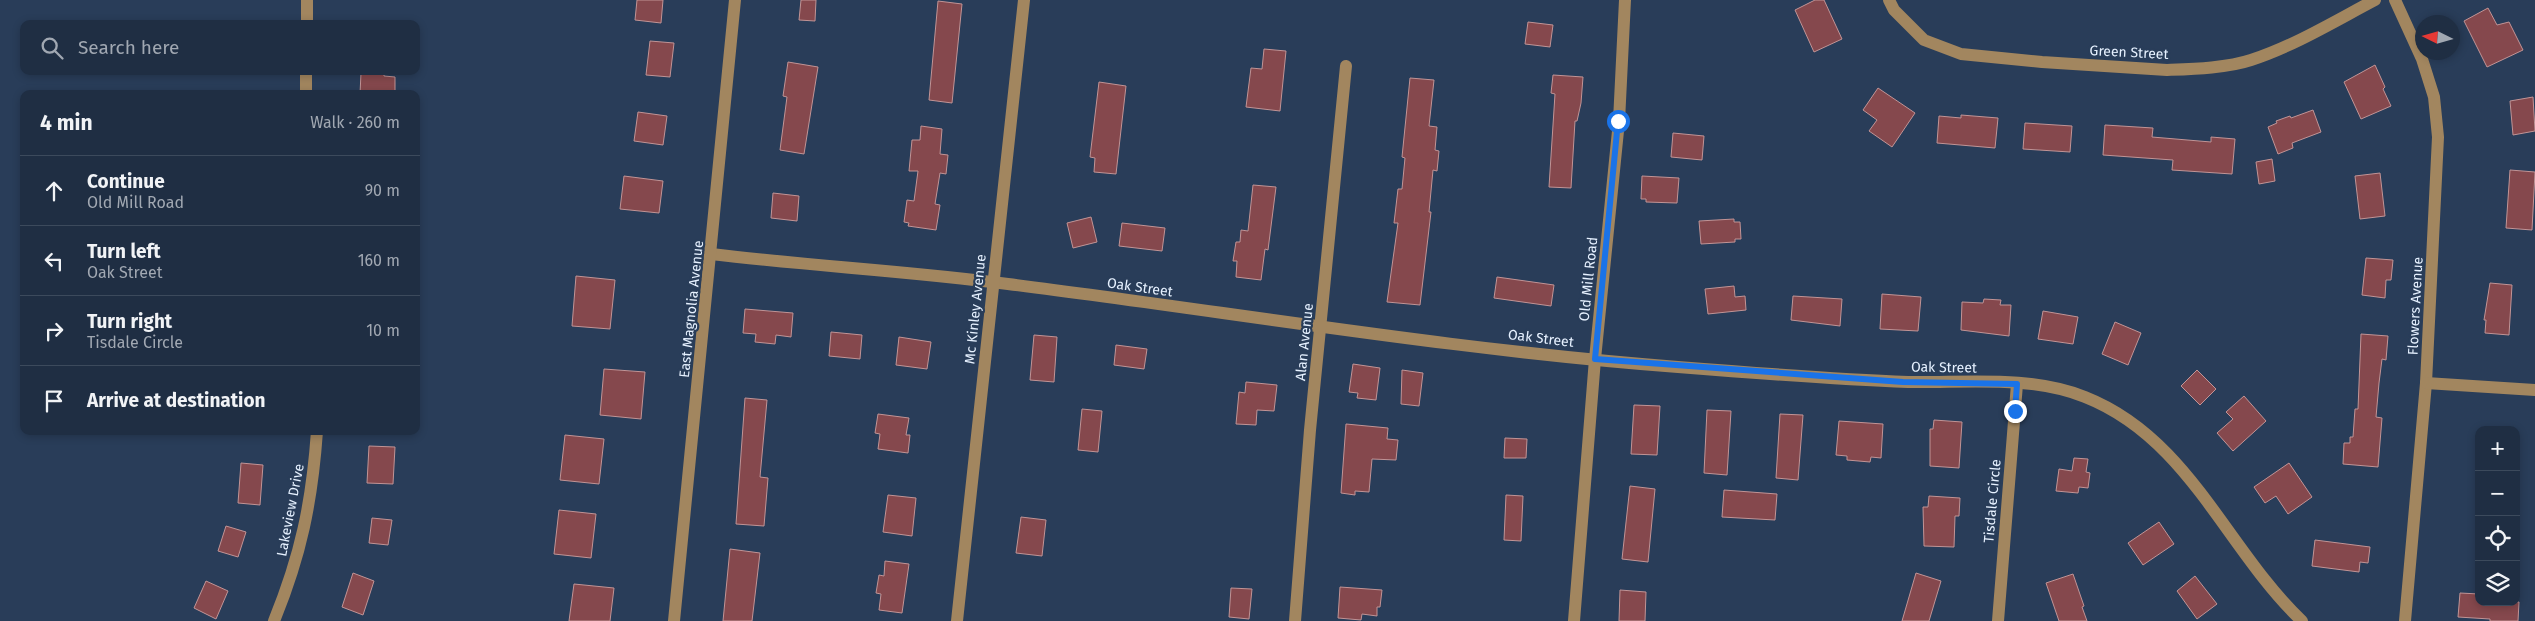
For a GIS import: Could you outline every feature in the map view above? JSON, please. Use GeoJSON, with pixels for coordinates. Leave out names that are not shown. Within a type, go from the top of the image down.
{"type":"FeatureCollection","features":[{"type":"Feature","properties":{"kind":"street"},"geometry":{"type":"LineString","coordinates":[[306,20],[307,0]]}},
{"type":"Feature","properties":{"kind":"street","name":"East Magnolia Avenue"},"geometry":{"type":"LineString","coordinates":[[674,621],[735,0]]}},
{"type":"Feature","properties":{"kind":"street","name":"Mc Kinley Avenue"},"geometry":{"type":"LineString","coordinates":[[957,621],[992,282],[1024,0]]}},
{"type":"Feature","properties":{"kind":"street","name":"Old Mill Road"},"geometry":{"type":"LineString","coordinates":[[1574,621],[1595,359],[1618,121],[1625,0]]}},
{"type":"Feature","properties":{"kind":"street","name":"Green Street"},"geometry":{"type":"LineString","coordinates":[[1889,0],[1894,10],[1924,40],[1961,54],[2042,62],[2167,70],[2249,61],[2290,44],[2375,0]]}},
{"type":"Feature","properties":{"kind":"street","name":"Flowers Avenue"},"geometry":{"type":"LineString","coordinates":[[2395,0],[2422,58],[2434,97],[2438,137],[2426,383],[2406,621]]}},
{"type":"Feature","properties":{"kind":"street","name":"Alan Avenue"},"geometry":{"type":"LineString","coordinates":[[1295,621],[1310,430],[1346,66]]}},
{"type":"Feature","properties":{"kind":"street"},"geometry":{"type":"LineString","coordinates":[[306,75],[306,90]]}},
{"type":"Feature","properties":{"kind":"street","name":"Oak Street"},"geometry":{"type":"LineString","coordinates":[[711,254],[992,282],[1321,327],[1595,359],[1903,382],[2017,384],[2044,387],[2083,396],[2120,415],[2154,440],[2184,470],[2257,571],[2302,621]]}},
{"type":"Feature","properties":{"kind":"street"},"geometry":{"type":"LineString","coordinates":[[2426,383],[2535,390]]}},
{"type":"Feature","properties":{"kind":"street","name":"Tisdale Circle"},"geometry":{"type":"LineString","coordinates":[[1998,621],[2017,384]]}},
{"type":"Feature","properties":{"kind":"street","name":"Lakeview Drive"},"geometry":{"type":"LineString","coordinates":[[274,621],[290,582],[302,543],[314,482],[317,435]]}},
{"type":"Feature","properties":{"kind":"building"},"geometry":{"type":"Polygon","coordinates":[[[637,0],[663,0],[661,23],[635,20],[637,0]]]}},
{"type":"Feature","properties":{"kind":"building"},"geometry":{"type":"Polygon","coordinates":[[[801,0],[816,0],[815,21],[799,20],[801,0]]]}},
{"type":"Feature","properties":{"kind":"building"},"geometry":{"type":"Polygon","coordinates":[[[1815,0],[1824,0],[1842,39],[1814,52],[1795,10],[1815,0]]]}},
{"type":"Feature","properties":{"kind":"building"},"geometry":{"type":"Polygon","coordinates":[[[938,1],[962,4],[952,103],[929,100],[938,1]]]}},
{"type":"Feature","properties":{"kind":"building"},"geometry":{"type":"Polygon","coordinates":[[[2488,8],[2497,25],[2509,22],[2523,50],[2487,67],[2464,21],[2488,8]]]}},
{"type":"Feature","properties":{"kind":"building"},"geometry":{"type":"Polygon","coordinates":[[[1528,22],[1553,25],[1550,47],[1525,44],[1528,22]]]}},
{"type":"Feature","properties":{"kind":"building"},"geometry":{"type":"Polygon","coordinates":[[[650,41],[674,43],[670,77],[646,75],[650,41]]]}},
{"type":"Feature","properties":{"kind":"building"},"geometry":{"type":"Polygon","coordinates":[[[1264,49],[1286,51],[1280,111],[1246,107],[1251,68],[1262,69],[1264,49]]]}},
{"type":"Feature","properties":{"kind":"building"},"geometry":{"type":"Polygon","coordinates":[[[788,62],[818,67],[804,154],[780,150],[787,97],[783,96],[788,62]]]}},
{"type":"Feature","properties":{"kind":"building"},"geometry":{"type":"Polygon","coordinates":[[[2375,65],[2391,106],[2361,119],[2344,82],[2375,65]]]}},
{"type":"Feature","properties":{"kind":"building"},"geometry":{"type":"Polygon","coordinates":[[[361,75],[395,77],[395,90],[360,90],[361,75]]]}},
{"type":"Feature","properties":{"kind":"building"},"geometry":{"type":"Polygon","coordinates":[[[1553,75],[1583,77],[1581,103],[1577,121],[1575,121],[1571,188],[1549,187],[1555,94],[1551,93],[1553,75]]]}},
{"type":"Feature","properties":{"kind":"building"},"geometry":{"type":"Polygon","coordinates":[[[1410,78],[1434,80],[1429,126],[1437,127],[1435,150],[1439,151],[1437,171],[1433,170],[1429,212],[1431,212],[1420,305],[1387,302],[1398,223],[1394,223],[1398,189],[1402,189],[1405,158],[1402,157],[1410,78]]]}},
{"type":"Feature","properties":{"kind":"building"},"geometry":{"type":"Polygon","coordinates":[[[1099,82],[1126,86],[1116,174],[1094,172],[1095,158],[1090,157],[1099,82]]]}},
{"type":"Feature","properties":{"kind":"building"},"geometry":{"type":"Polygon","coordinates":[[[1878,88],[1915,113],[1892,147],[1869,131],[1877,120],[1863,110],[1878,88]]]}},
{"type":"Feature","properties":{"kind":"building"},"geometry":{"type":"Polygon","coordinates":[[[2533,97],[2535,131],[2513,135],[2510,101],[2533,97]]]}},
{"type":"Feature","properties":{"kind":"building"},"geometry":{"type":"Polygon","coordinates":[[[2313,110],[2321,132],[2292,143],[2293,148],[2278,154],[2268,127],[2277,123],[2276,121],[2313,110]]]}},
{"type":"Feature","properties":{"kind":"building"},"geometry":{"type":"Polygon","coordinates":[[[638,112],[667,116],[663,145],[634,141],[638,112]]]}},
{"type":"Feature","properties":{"kind":"building"},"geometry":{"type":"Polygon","coordinates":[[[1961,115],[1998,118],[1995,148],[1937,143],[1939,116],[1961,118],[1961,115]]]}},
{"type":"Feature","properties":{"kind":"building"},"geometry":{"type":"Polygon","coordinates":[[[2025,123],[2072,126],[2070,152],[2023,149],[2025,123]]]}},
{"type":"Feature","properties":{"kind":"building"},"geometry":{"type":"Polygon","coordinates":[[[2105,125],[2153,128],[2152,137],[2211,142],[2211,137],[2235,139],[2232,174],[2172,170],[2173,160],[2103,155],[2105,125]]]}},
{"type":"Feature","properties":{"kind":"building"},"geometry":{"type":"Polygon","coordinates":[[[921,126],[942,129],[940,154],[948,155],[946,174],[940,173],[935,204],[940,205],[936,230],[908,226],[909,223],[904,222],[907,200],[914,201],[918,171],[909,171],[912,140],[920,140],[921,126]]]}},
{"type":"Feature","properties":{"kind":"building"},"geometry":{"type":"Polygon","coordinates":[[[1673,133],[1704,136],[1702,160],[1671,157],[1673,133]]]}},
{"type":"Feature","properties":{"kind":"building"},"geometry":{"type":"Polygon","coordinates":[[[2272,159],[2275,181],[2259,184],[2256,162],[2272,159]]]}},
{"type":"Feature","properties":{"kind":"building"},"geometry":{"type":"Polygon","coordinates":[[[2510,170],[2535,172],[2532,230],[2506,228],[2510,170]]]}},
{"type":"Feature","properties":{"kind":"building"},"geometry":{"type":"Polygon","coordinates":[[[2380,173],[2385,216],[2360,219],[2355,176],[2380,173]]]}},
{"type":"Feature","properties":{"kind":"building"},"geometry":{"type":"Polygon","coordinates":[[[624,176],[663,181],[659,213],[620,209],[624,176]]]}},
{"type":"Feature","properties":{"kind":"building"},"geometry":{"type":"Polygon","coordinates":[[[1642,176],[1679,178],[1677,203],[1646,202],[1646,199],[1641,199],[1642,176]]]}},
{"type":"Feature","properties":{"kind":"building"},"geometry":{"type":"Polygon","coordinates":[[[1253,185],[1276,187],[1268,250],[1265,249],[1261,280],[1236,277],[1237,261],[1233,261],[1236,242],[1240,242],[1241,230],[1248,231],[1253,185]]]}},
{"type":"Feature","properties":{"kind":"building"},"geometry":{"type":"Polygon","coordinates":[[[773,193],[799,196],[797,221],[771,218],[773,193]]]}},
{"type":"Feature","properties":{"kind":"building"},"geometry":{"type":"Polygon","coordinates":[[[1091,217],[1097,242],[1073,248],[1067,223],[1091,217]]]}},
{"type":"Feature","properties":{"kind":"building"},"geometry":{"type":"Polygon","coordinates":[[[1734,219],[1734,222],[1740,222],[1741,239],[1735,239],[1735,242],[1701,244],[1699,221],[1734,219]]]}},
{"type":"Feature","properties":{"kind":"building"},"geometry":{"type":"Polygon","coordinates":[[[1122,223],[1165,228],[1162,251],[1119,246],[1122,223]]]}},
{"type":"Feature","properties":{"kind":"building"},"geometry":{"type":"Polygon","coordinates":[[[2366,258],[2393,260],[2391,280],[2386,280],[2385,298],[2362,295],[2366,258]]]}},
{"type":"Feature","properties":{"kind":"building"},"geometry":{"type":"Polygon","coordinates":[[[576,276],[615,280],[610,329],[572,326],[576,276]]]}},
{"type":"Feature","properties":{"kind":"building"},"geometry":{"type":"Polygon","coordinates":[[[1497,277],[1554,285],[1551,306],[1494,298],[1497,277]]]}},
{"type":"Feature","properties":{"kind":"building"},"geometry":{"type":"Polygon","coordinates":[[[2490,283],[2512,285],[2509,335],[2485,333],[2486,320],[2484,320],[2490,283]]]}},
{"type":"Feature","properties":{"kind":"building"},"geometry":{"type":"Polygon","coordinates":[[[1734,286],[1735,297],[1745,296],[1746,310],[1708,314],[1705,289],[1734,286]]]}},
{"type":"Feature","properties":{"kind":"building"},"geometry":{"type":"Polygon","coordinates":[[[1882,294],[1921,297],[1918,331],[1880,329],[1882,294]]]}},
{"type":"Feature","properties":{"kind":"building"},"geometry":{"type":"Polygon","coordinates":[[[1793,296],[1842,299],[1840,326],[1791,320],[1793,296]]]}},
{"type":"Feature","properties":{"kind":"building"},"geometry":{"type":"Polygon","coordinates":[[[1984,299],[2001,300],[2000,305],[2011,305],[2009,336],[1961,330],[1962,302],[1983,303],[1984,299]]]}},
{"type":"Feature","properties":{"kind":"building"},"geometry":{"type":"Polygon","coordinates":[[[745,309],[793,313],[791,337],[776,335],[775,344],[755,342],[756,334],[743,333],[745,309]]]}},
{"type":"Feature","properties":{"kind":"building"},"geometry":{"type":"Polygon","coordinates":[[[2043,311],[2078,317],[2073,344],[2038,339],[2043,311]]]}},
{"type":"Feature","properties":{"kind":"building"},"geometry":{"type":"Polygon","coordinates":[[[2115,322],[2141,333],[2128,365],[2102,354],[2115,322]]]}},
{"type":"Feature","properties":{"kind":"building"},"geometry":{"type":"Polygon","coordinates":[[[831,332],[862,335],[860,359],[829,356],[831,332]]]}},
{"type":"Feature","properties":{"kind":"building"},"geometry":{"type":"Polygon","coordinates":[[[2361,334],[2388,336],[2386,360],[2382,359],[2376,417],[2382,418],[2378,467],[2343,464],[2344,443],[2350,443],[2350,437],[2353,437],[2355,409],[2358,409],[2361,334]]]}},
{"type":"Feature","properties":{"kind":"building"},"geometry":{"type":"Polygon","coordinates":[[[1034,335],[1057,337],[1054,382],[1030,380],[1034,335]]]}},
{"type":"Feature","properties":{"kind":"building"},"geometry":{"type":"Polygon","coordinates":[[[899,337],[931,342],[927,369],[896,365],[899,337]]]}},
{"type":"Feature","properties":{"kind":"building"},"geometry":{"type":"Polygon","coordinates":[[[1116,345],[1147,349],[1144,369],[1114,365],[1116,345]]]}},
{"type":"Feature","properties":{"kind":"building"},"geometry":{"type":"Polygon","coordinates":[[[1353,364],[1380,368],[1376,400],[1357,398],[1358,393],[1349,392],[1353,364]]]}},
{"type":"Feature","properties":{"kind":"building"},"geometry":{"type":"Polygon","coordinates":[[[604,369],[645,372],[641,419],[600,415],[604,369]]]}},
{"type":"Feature","properties":{"kind":"building"},"geometry":{"type":"Polygon","coordinates":[[[1402,370],[1423,373],[1419,406],[1401,404],[1402,370]]]}},
{"type":"Feature","properties":{"kind":"building"},"geometry":{"type":"Polygon","coordinates":[[[2197,370],[2216,389],[2200,405],[2181,386],[2197,370]]]}},
{"type":"Feature","properties":{"kind":"building"},"geometry":{"type":"Polygon","coordinates":[[[1246,382],[1277,385],[1274,411],[1257,410],[1256,425],[1236,424],[1239,392],[1245,393],[1246,382]]]}},
{"type":"Feature","properties":{"kind":"building"},"geometry":{"type":"Polygon","coordinates":[[[2244,396],[2266,421],[2233,451],[2217,433],[2233,419],[2226,412],[2244,396]]]}},
{"type":"Feature","properties":{"kind":"building"},"geometry":{"type":"Polygon","coordinates":[[[745,398],[767,400],[760,477],[768,478],[764,526],[736,524],[745,398]]]}},
{"type":"Feature","properties":{"kind":"building"},"geometry":{"type":"Polygon","coordinates":[[[1634,405],[1660,406],[1657,455],[1631,454],[1634,405]]]}},
{"type":"Feature","properties":{"kind":"building"},"geometry":{"type":"Polygon","coordinates":[[[1082,409],[1102,411],[1098,452],[1078,450],[1082,409]]]}},
{"type":"Feature","properties":{"kind":"building"},"geometry":{"type":"Polygon","coordinates":[[[1707,410],[1731,411],[1727,475],[1704,473],[1707,410]]]}},
{"type":"Feature","properties":{"kind":"building"},"geometry":{"type":"Polygon","coordinates":[[[878,414],[909,418],[906,435],[910,435],[908,453],[878,449],[880,434],[875,433],[878,414]]]}},
{"type":"Feature","properties":{"kind":"building"},"geometry":{"type":"Polygon","coordinates":[[[1780,414],[1803,415],[1798,480],[1776,478],[1780,414]]]}},
{"type":"Feature","properties":{"kind":"building"},"geometry":{"type":"Polygon","coordinates":[[[1934,420],[1962,422],[1959,468],[1930,466],[1930,429],[1933,429],[1934,420]]]}},
{"type":"Feature","properties":{"kind":"building"},"geometry":{"type":"Polygon","coordinates":[[[1839,421],[1883,424],[1881,458],[1871,457],[1870,462],[1847,460],[1847,456],[1836,455],[1839,421]]]}},
{"type":"Feature","properties":{"kind":"building"},"geometry":{"type":"Polygon","coordinates":[[[1346,424],[1388,428],[1387,439],[1398,440],[1396,460],[1372,459],[1369,492],[1355,491],[1355,495],[1341,493],[1346,424]]]}},
{"type":"Feature","properties":{"kind":"building"},"geometry":{"type":"Polygon","coordinates":[[[565,435],[604,439],[599,484],[560,480],[565,435]]]}},
{"type":"Feature","properties":{"kind":"building"},"geometry":{"type":"Polygon","coordinates":[[[1505,438],[1527,439],[1526,458],[1504,458],[1505,438]]]}},
{"type":"Feature","properties":{"kind":"building"},"geometry":{"type":"Polygon","coordinates":[[[369,446],[395,447],[393,484],[367,483],[369,446]]]}},
{"type":"Feature","properties":{"kind":"building"},"geometry":{"type":"Polygon","coordinates":[[[2074,458],[2088,459],[2086,472],[2090,473],[2088,488],[2079,487],[2078,493],[2056,491],[2059,469],[2072,471],[2074,458]]]}},
{"type":"Feature","properties":{"kind":"building"},"geometry":{"type":"Polygon","coordinates":[[[241,463],[263,465],[260,505],[238,503],[241,463]]]}},
{"type":"Feature","properties":{"kind":"building"},"geometry":{"type":"Polygon","coordinates":[[[2289,463],[2312,497],[2288,514],[2276,496],[2265,503],[2254,487],[2289,463]]]}},
{"type":"Feature","properties":{"kind":"building"},"geometry":{"type":"Polygon","coordinates":[[[1630,486],[1655,489],[1648,562],[1622,559],[1630,486]]]}},
{"type":"Feature","properties":{"kind":"building"},"geometry":{"type":"Polygon","coordinates":[[[1724,490],[1777,494],[1775,520],[1722,517],[1724,490]]]}},
{"type":"Feature","properties":{"kind":"building"},"geometry":{"type":"Polygon","coordinates":[[[888,495],[916,498],[912,536],[883,532],[888,495]]]}},
{"type":"Feature","properties":{"kind":"building"},"geometry":{"type":"Polygon","coordinates":[[[1506,495],[1523,496],[1521,541],[1504,540],[1506,495]]]}},
{"type":"Feature","properties":{"kind":"building"},"geometry":{"type":"Polygon","coordinates":[[[1929,496],[1960,498],[1959,516],[1955,516],[1954,547],[1924,546],[1923,507],[1928,507],[1929,496]]]}},
{"type":"Feature","properties":{"kind":"building"},"geometry":{"type":"Polygon","coordinates":[[[559,510],[596,514],[591,558],[554,554],[559,510]]]}},
{"type":"Feature","properties":{"kind":"building"},"geometry":{"type":"Polygon","coordinates":[[[1021,517],[1046,520],[1042,556],[1016,553],[1021,517]]]}},
{"type":"Feature","properties":{"kind":"building"},"geometry":{"type":"Polygon","coordinates":[[[372,518],[392,520],[388,545],[369,543],[372,518]]]}},
{"type":"Feature","properties":{"kind":"building"},"geometry":{"type":"Polygon","coordinates":[[[2159,522],[2174,544],[2143,565],[2128,543],[2159,522]]]}},
{"type":"Feature","properties":{"kind":"building"},"geometry":{"type":"Polygon","coordinates":[[[226,526],[246,532],[238,557],[218,551],[226,526]]]}},
{"type":"Feature","properties":{"kind":"building"},"geometry":{"type":"Polygon","coordinates":[[[2315,540],[2370,547],[2368,563],[2360,562],[2359,572],[2312,566],[2315,540]]]}},
{"type":"Feature","properties":{"kind":"building"},"geometry":{"type":"Polygon","coordinates":[[[730,549],[760,553],[752,621],[723,621],[730,549]]]}},
{"type":"Feature","properties":{"kind":"building"},"geometry":{"type":"Polygon","coordinates":[[[885,561],[909,564],[902,613],[879,610],[881,594],[876,593],[879,575],[884,576],[885,561]]]}},
{"type":"Feature","properties":{"kind":"building"},"geometry":{"type":"Polygon","coordinates":[[[353,573],[374,581],[363,615],[342,607],[353,573]]]}},
{"type":"Feature","properties":{"kind":"building"},"geometry":{"type":"Polygon","coordinates":[[[1916,573],[1941,581],[1929,621],[1902,621],[1916,573]]]}},
{"type":"Feature","properties":{"kind":"building"},"geometry":{"type":"Polygon","coordinates":[[[2073,574],[2087,621],[2059,621],[2046,583],[2073,574]]]}},
{"type":"Feature","properties":{"kind":"building"},"geometry":{"type":"Polygon","coordinates":[[[2195,576],[2217,604],[2197,619],[2177,591],[2195,576]]]}},
{"type":"Feature","properties":{"kind":"building"},"geometry":{"type":"Polygon","coordinates":[[[206,581],[228,591],[216,619],[194,608],[206,581]]]}},
{"type":"Feature","properties":{"kind":"building"},"geometry":{"type":"Polygon","coordinates":[[[574,584],[614,588],[610,621],[569,621],[574,584]]]}},
{"type":"Feature","properties":{"kind":"building"},"geometry":{"type":"Polygon","coordinates":[[[1340,587],[1382,590],[1380,607],[1377,607],[1377,616],[1362,614],[1361,620],[1338,618],[1340,587]]]}},
{"type":"Feature","properties":{"kind":"building"},"geometry":{"type":"Polygon","coordinates":[[[1231,588],[1252,589],[1249,619],[1229,617],[1231,588]]]}},
{"type":"Feature","properties":{"kind":"building"},"geometry":{"type":"Polygon","coordinates":[[[1620,590],[1646,592],[1645,621],[1619,621],[1620,590]]]}},
{"type":"Feature","properties":{"kind":"building"},"geometry":{"type":"Polygon","coordinates":[[[2460,593],[2475,594],[2475,606],[2519,606],[2518,621],[2490,621],[2490,619],[2458,617],[2460,593]]]}},
{"type":"Feature","properties":{"kind":"route"},"geometry":{"type":"LineString","coordinates":[[1618,121],[1595,359],[1675,367],[1903,382],[2017,384],[2015,411]]}}]}
